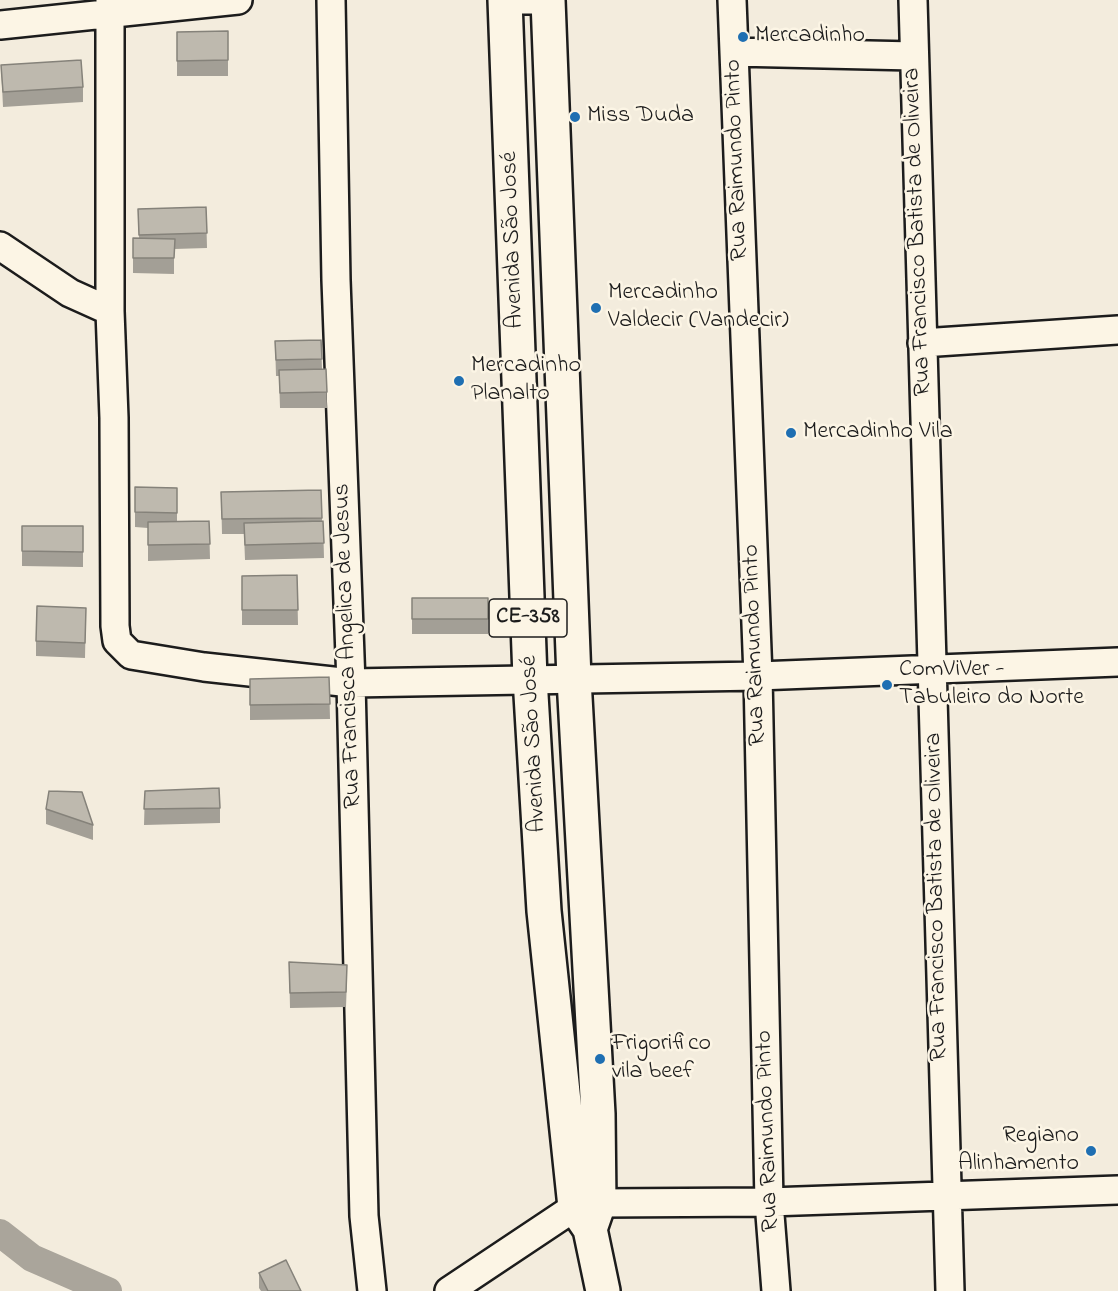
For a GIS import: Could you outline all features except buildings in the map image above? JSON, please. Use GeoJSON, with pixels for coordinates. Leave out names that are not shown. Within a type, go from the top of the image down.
{"type":"FeatureCollection","features":[{"type":"Feature","properties":{"kind":"main road","name":"Avenida São José"},"geometry":{"type":"LineString","coordinates":[[505,0],[530,678],[544,911],[588,1213],[603,1291]]}},
{"type":"Feature","properties":{"kind":"main road","name":"Avenida São José"},"geometry":{"type":"LineString","coordinates":[[548,0],[574,679],[598,1114],[588,1213]]}},
{"type":"Feature","properties":{"kind":"street"},"geometry":{"type":"LineString","coordinates":[[0,25],[110,6],[238,0]]}},
{"type":"Feature","properties":{"kind":"street","name":"Rua Francisca Angelica de Jesus"},"geometry":{"type":"LineString","coordinates":[[331,0],[336,280],[351,683],[364,1215],[372,1291]]}},
{"type":"Feature","properties":{"kind":"street"},"geometry":{"type":"LineString","coordinates":[[505,0],[537,0]]}},
{"type":"Feature","properties":{"kind":"street","name":"Rua Raimundo Pinto"},"geometry":{"type":"LineString","coordinates":[[732,0],[758,676],[769,1202],[776,1291]]}},
{"type":"Feature","properties":{"kind":"street","name":"Rua Francisco Batista de Oliveira"},"geometry":{"type":"LineString","coordinates":[[913,0],[933,669],[945,1195],[950,1291]]}},
{"type":"Feature","properties":{"kind":"street"},"geometry":{"type":"LineString","coordinates":[[110,6],[110,312],[114,418],[114,626],[117,641],[131,655],[204,667],[351,683],[530,678],[758,676],[1118,662]]}},
{"type":"Feature","properties":{"kind":"street"},"geometry":{"type":"LineString","coordinates":[[734,51],[914,56]]}},
{"type":"Feature","properties":{"kind":"street"},"geometry":{"type":"LineString","coordinates":[[0,246],[70,293],[110,312]]}},
{"type":"Feature","properties":{"kind":"street"},"geometry":{"type":"LineString","coordinates":[[922,343],[1118,330]]}},
{"type":"Feature","properties":{"kind":"street"},"geometry":{"type":"LineString","coordinates":[[449,1291],[588,1213],[769,1202],[1118,1190]]}},
{"type":"Feature","properties":{"kind":"waterway"},"geometry":{"type":"LineString","coordinates":[[0,1233],[32,1258],[108,1291]]}},
{"type":"Feature","properties":{"kind":"place","name":"Mercadinho"},"geometry":{"type":"Point","coordinates":[743,37]}},
{"type":"Feature","properties":{"kind":"place","name":"Miss Duda"},"geometry":{"type":"Point","coordinates":[575,117]}},
{"type":"Feature","properties":{"kind":"place","name":"Mercadinho Valdecir (Vandecir)"},"geometry":{"type":"Point","coordinates":[596,308]}},
{"type":"Feature","properties":{"kind":"place","name":"Mercadinho Planalto"},"geometry":{"type":"Point","coordinates":[459,381]}},
{"type":"Feature","properties":{"kind":"place","name":"Mercadinho Vila"},"geometry":{"type":"Point","coordinates":[791,433]}},
{"type":"Feature","properties":{"kind":"place","name":"ComViVer - Tabuleiro do Norte"},"geometry":{"type":"Point","coordinates":[887,685]}},
{"type":"Feature","properties":{"kind":"place","name":"Frigorifico vila beef"},"geometry":{"type":"Point","coordinates":[600,1059]}},
{"type":"Feature","properties":{"kind":"place","name":"Regiano Alinhamento"},"geometry":{"type":"Point","coordinates":[1091,1151]}}]}
